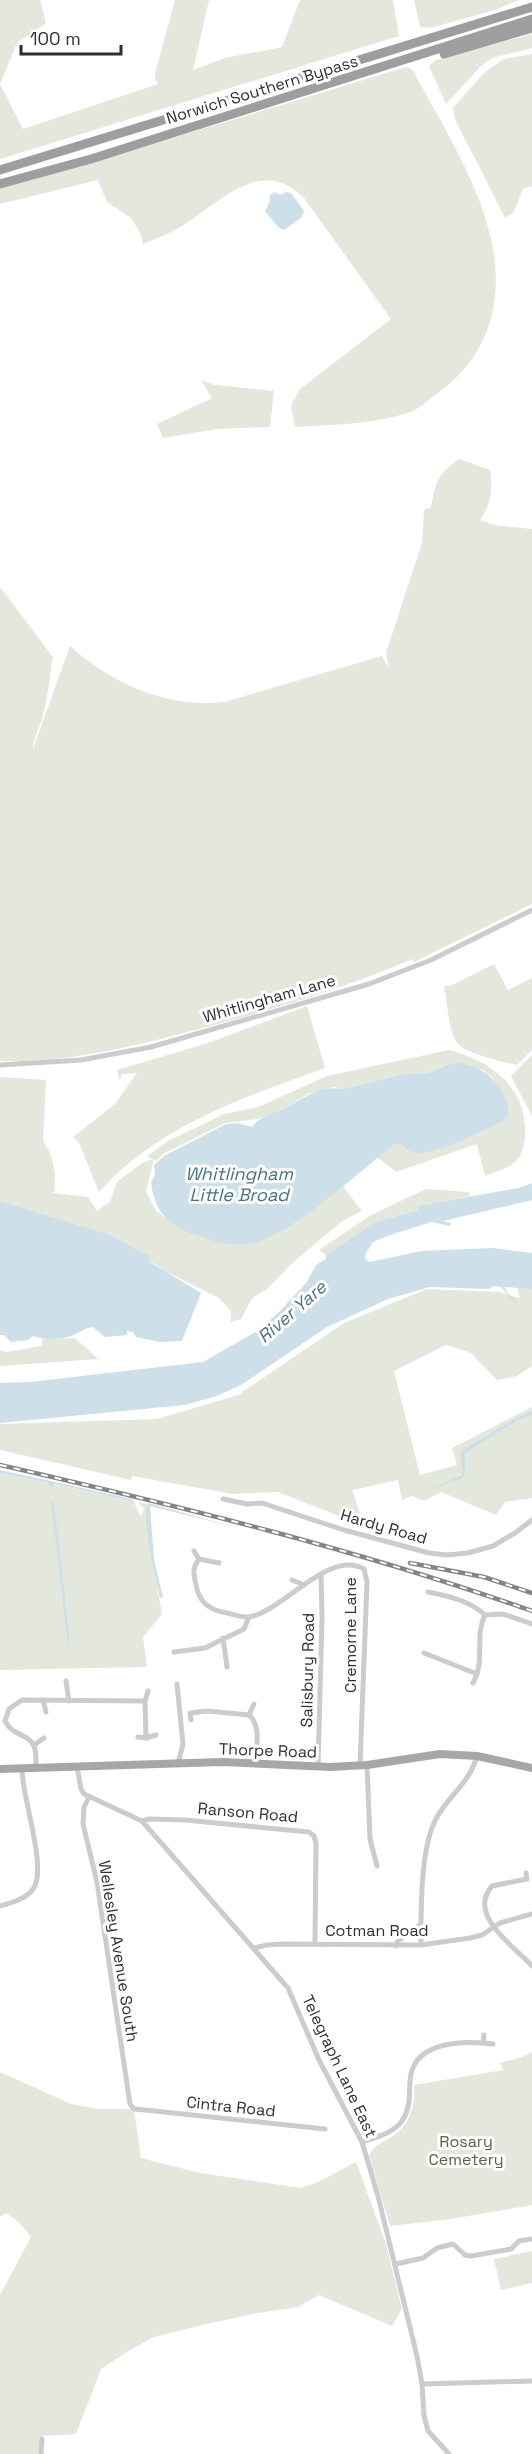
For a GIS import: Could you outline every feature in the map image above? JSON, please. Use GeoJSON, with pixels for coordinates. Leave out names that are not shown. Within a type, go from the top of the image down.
{"type":"FeatureCollection","features":[{"type":"Feature","properties":{"kind":"highway","name":"Norwich Southern Bypass"},"geometry":{"type":"LineString","coordinates":[[0,170],[494,20],[532,6]]}},
{"type":"Feature","properties":{"kind":"highway","name":"Norwich Southern Bypass"},"geometry":{"type":"LineString","coordinates":[[0,184],[91,159],[532,20]]}},
{"type":"Feature","properties":{"kind":"highway"},"geometry":{"type":"LineString","coordinates":[[323,86],[532,27]]}},
{"type":"Feature","properties":{"kind":"main road","name":"Thorpe Road"},"geometry":{"type":"LineString","coordinates":[[0,1769],[178,1763],[318,1767],[364,1765],[441,1754],[477,1756],[532,1768]]}},
{"type":"Feature","properties":{"kind":"street","name":"Whitlingham Lane"},"geometry":{"type":"LineString","coordinates":[[0,1065],[81,1060],[151,1047],[369,984],[431,960],[532,910]]}},
{"type":"Feature","properties":{"kind":"street","name":"Hardy Road"},"geometry":{"type":"LineString","coordinates":[[223,1499],[247,1504],[262,1503],[344,1530],[429,1553],[447,1555],[468,1553],[493,1546],[532,1520]]}},
{"type":"Feature","properties":{"kind":"street"},"geometry":{"type":"LineString","coordinates":[[194,1551],[199,1558],[219,1563]]}},
{"type":"Feature","properties":{"kind":"street"},"geometry":{"type":"LineString","coordinates":[[199,1558],[192,1571],[202,1600],[208,1607],[218,1611],[249,1617]]}},
{"type":"Feature","properties":{"kind":"street","name":"Cremorne Lane"},"geometry":{"type":"LineString","coordinates":[[174,1652],[205,1648],[244,1629],[249,1617],[274,1605],[321,1574],[342,1566],[359,1566],[367,1575],[364,1765]]}},
{"type":"Feature","properties":{"kind":"street","name":"Salisbury Road"},"geometry":{"type":"LineString","coordinates":[[318,1767],[322,1630],[321,1574]]}},
{"type":"Feature","properties":{"kind":"street"},"geometry":{"type":"LineString","coordinates":[[292,1580],[304,1585]]}},
{"type":"Feature","properties":{"kind":"street"},"geometry":{"type":"LineString","coordinates":[[428,1592],[435,1597],[464,1601],[485,1615],[503,1614],[532,1624]]}},
{"type":"Feature","properties":{"kind":"street"},"geometry":{"type":"LineString","coordinates":[[472,1683],[481,1659],[481,1622],[485,1615]]}},
{"type":"Feature","properties":{"kind":"street"},"geometry":{"type":"LineString","coordinates":[[223,1638],[227,1667]]}},
{"type":"Feature","properties":{"kind":"street"},"geometry":{"type":"LineString","coordinates":[[424,1653],[477,1674]]}},
{"type":"Feature","properties":{"kind":"street"},"geometry":{"type":"LineString","coordinates":[[66,1681],[69,1701]]}},
{"type":"Feature","properties":{"kind":"street"},"geometry":{"type":"LineString","coordinates":[[177,1684],[183,1744],[178,1763]]}},
{"type":"Feature","properties":{"kind":"street"},"geometry":{"type":"LineString","coordinates":[[146,1738],[145,1701],[148,1691]]}},
{"type":"Feature","properties":{"kind":"street"},"geometry":{"type":"LineString","coordinates":[[36,1769],[34,1745],[29,1740],[13,1733],[2,1717],[13,1704],[22,1700],[145,1701]]}},
{"type":"Feature","properties":{"kind":"street"},"geometry":{"type":"LineString","coordinates":[[43,1701],[46,1712]]}},
{"type":"Feature","properties":{"kind":"street"},"geometry":{"type":"LineString","coordinates":[[249,1715],[254,1704]]}},
{"type":"Feature","properties":{"kind":"street"},"geometry":{"type":"LineString","coordinates":[[190,1720],[190,1713],[207,1711],[249,1715],[254,1719],[257,1728],[255,1764]]}},
{"type":"Feature","properties":{"kind":"street"},"geometry":{"type":"LineString","coordinates":[[138,1737],[146,1738],[156,1735]]}},
{"type":"Feature","properties":{"kind":"street"},"geometry":{"type":"LineString","coordinates":[[34,1745],[44,1738]]}},
{"type":"Feature","properties":{"kind":"street"},"geometry":{"type":"LineString","coordinates":[[421,1945],[423,1882],[432,1828],[437,1816],[469,1776],[477,1756]]}},
{"type":"Feature","properties":{"kind":"street"},"geometry":{"type":"LineString","coordinates":[[364,1765],[370,1839],[376,1866]]}},
{"type":"Feature","properties":{"kind":"street"},"geometry":{"type":"LineString","coordinates":[[77,1767],[81,1789],[89,1797]]}},
{"type":"Feature","properties":{"kind":"street"},"geometry":{"type":"LineString","coordinates":[[0,1906],[26,1896],[33,1890],[38,1880],[37,1856],[22,1770]]}},
{"type":"Feature","properties":{"kind":"street","name":"Telegraph Lane East"},"geometry":{"type":"LineString","coordinates":[[89,1797],[142,1821],[254,1948],[288,1988],[297,2003],[319,2060],[362,2142],[396,2264],[422,2384],[423,2416],[428,2431],[449,2454]]}},
{"type":"Feature","properties":{"kind":"street","name":"Wellesley Avenue South"},"geometry":{"type":"LineString","coordinates":[[89,1797],[84,1807],[83,1824],[97,1882],[124,2074],[130,2104],[134,2109]]}},
{"type":"Feature","properties":{"kind":"street","name":"Ranson Road"},"geometry":{"type":"LineString","coordinates":[[142,1821],[149,1819],[185,1820],[309,1832],[314,1836],[316,1843],[315,1943]]}},
{"type":"Feature","properties":{"kind":"street"},"geometry":{"type":"LineString","coordinates":[[528,1877],[492,1886],[489,1889],[486,1910],[493,1926],[505,1941],[532,1966]]}},
{"type":"Feature","properties":{"kind":"street","name":"Cotman Road"},"geometry":{"type":"LineString","coordinates":[[254,1948],[267,1945],[315,1943],[421,1945],[470,1938],[488,1931],[493,1926],[532,1914]]}},
{"type":"Feature","properties":{"kind":"street"},"geometry":{"type":"LineString","coordinates":[[396,1946],[398,1941],[421,1924]]}},
{"type":"Feature","properties":{"kind":"street"},"geometry":{"type":"LineString","coordinates":[[483,2043],[484,2035]]}},
{"type":"Feature","properties":{"kind":"street"},"geometry":{"type":"LineString","coordinates":[[362,2142],[390,2132],[404,2118],[411,2094],[412,2071],[425,2053],[445,2044],[493,2043]]}},
{"type":"Feature","properties":{"kind":"street","name":"Cintra Road"},"geometry":{"type":"LineString","coordinates":[[134,2109],[325,2129]]}},
{"type":"Feature","properties":{"kind":"street"},"geometry":{"type":"LineString","coordinates":[[396,2264],[423,2258],[448,2244],[453,2244],[465,2255],[471,2256],[511,2249],[519,2241],[532,2238]]}},
{"type":"Feature","properties":{"kind":"street"},"geometry":{"type":"LineString","coordinates":[[422,2384],[532,2381]]}},
{"type":"Feature","properties":{"kind":"street"},"geometry":{"type":"LineString","coordinates":[[41,2454],[42,2439]]}},
{"type":"Feature","properties":{"kind":"green space"},"geometry":{"type":"Polygon","coordinates":[[[0,0],[40,0],[46,23],[17,43],[0,84],[0,0]]]}},
{"type":"Feature","properties":{"kind":"green space"},"geometry":{"type":"Polygon","coordinates":[[[175,0],[209,0],[193,70],[225,58],[282,47],[300,0],[393,0],[399,36],[0,159],[0,84],[23,129],[158,84],[155,74],[175,0]]]}},
{"type":"Feature","properties":{"kind":"green space"},"geometry":{"type":"Polygon","coordinates":[[[414,0],[519,0],[495,10],[430,28],[420,27],[414,0]]]}},
{"type":"Feature","properties":{"kind":"green space"},"geometry":{"type":"Polygon","coordinates":[[[532,34],[532,48],[492,58],[481,66],[446,104],[429,66],[436,60],[532,34]]]}},
{"type":"Feature","properties":{"kind":"green space"},"geometry":{"type":"Polygon","coordinates":[[[532,54],[532,186],[523,189],[514,212],[505,218],[455,119],[453,108],[485,72],[504,59],[532,54]]]}},
{"type":"Feature","properties":{"kind":"green space"},"geometry":{"type":"Polygon","coordinates":[[[406,67],[412,69],[468,173],[491,239],[496,284],[494,306],[488,326],[469,364],[422,405],[408,413],[366,422],[295,427],[291,406],[300,389],[391,319],[304,198],[288,186],[273,181],[258,181],[243,186],[180,227],[143,244],[140,232],[131,218],[107,202],[98,180],[0,204],[0,186],[127,152],[406,67]]]}},
{"type":"Feature","properties":{"kind":"green space"},"geometry":{"type":"Polygon","coordinates":[[[201,380],[215,385],[274,391],[270,427],[217,429],[163,438],[157,424],[212,398],[201,380]]]}},
{"type":"Feature","properties":{"kind":"green space"},"geometry":{"type":"Polygon","coordinates":[[[459,459],[490,470],[490,496],[487,508],[480,520],[494,525],[532,529],[532,904],[414,962],[412,959],[311,997],[207,1027],[105,1051],[53,1059],[0,1061],[0,587],[53,657],[45,706],[33,749],[70,646],[122,682],[162,697],[203,703],[224,702],[382,656],[389,669],[386,653],[422,543],[424,510],[431,507],[436,485],[442,474],[459,459]]]}},
{"type":"Feature","properties":{"kind":"green space"},"geometry":{"type":"Polygon","coordinates":[[[494,964],[508,990],[532,978],[532,1050],[517,1065],[470,1052],[459,1045],[451,1026],[444,986],[450,986],[494,964]]]}},
{"type":"Feature","properties":{"kind":"green space"},"geometry":{"type":"Polygon","coordinates":[[[307,1006],[325,1068],[233,1103],[175,1131],[123,1169],[99,1192],[79,1143],[73,1137],[115,1104],[137,1073],[121,1074],[119,1079],[117,1070],[208,1043],[307,1006]]]}},
{"type":"Feature","properties":{"kind":"green space"},"geometry":{"type":"Polygon","coordinates":[[[449,1050],[465,1055],[493,1070],[504,1079],[520,1104],[525,1137],[521,1153],[511,1165],[485,1176],[477,1144],[396,1172],[377,1157],[395,1144],[401,1144],[499,1087],[483,1070],[450,1064],[426,1073],[403,1074],[343,1089],[334,1087],[308,1094],[285,1108],[258,1119],[225,1123],[163,1154],[156,1161],[154,1159],[146,1191],[156,1211],[173,1223],[292,1224],[342,1185],[362,1211],[341,1222],[290,1265],[267,1289],[252,1298],[241,1319],[231,1322],[231,1311],[219,1298],[167,1272],[109,1235],[0,1201],[0,1077],[46,1080],[43,1141],[54,1166],[54,1193],[88,1197],[97,1211],[110,1202],[117,1182],[142,1163],[153,1159],[146,1157],[168,1141],[224,1114],[258,1107],[327,1076],[449,1050]]]}},
{"type":"Feature","properties":{"kind":"green space"},"geometry":{"type":"Polygon","coordinates":[[[532,1055],[532,1116],[511,1076],[532,1055]]]}},
{"type":"Feature","properties":{"kind":"green space"},"geometry":{"type":"Polygon","coordinates":[[[426,1189],[468,1192],[471,1196],[417,1206],[418,1210],[373,1223],[326,1255],[319,1250],[371,1215],[426,1189]]]}},
{"type":"Feature","properties":{"kind":"green space"},"geometry":{"type":"Polygon","coordinates":[[[517,1287],[532,1289],[532,1366],[517,1376],[497,1380],[471,1353],[446,1345],[394,1371],[420,1475],[457,1465],[452,1448],[532,1407],[532,1498],[505,1502],[496,1515],[441,1492],[424,1501],[412,1496],[402,1500],[398,1480],[352,1490],[360,1513],[349,1520],[278,1492],[233,1494],[132,1476],[131,1480],[0,1450],[0,1424],[157,1419],[238,1395],[344,1323],[427,1289],[499,1292],[520,1298],[517,1287]]]}},
{"type":"Feature","properties":{"kind":"green space"},"geometry":{"type":"Polygon","coordinates":[[[75,1338],[98,1359],[0,1366],[0,1350],[6,1352],[42,1346],[42,1339],[75,1338]]]}},
{"type":"Feature","properties":{"kind":"green space"},"geometry":{"type":"Polygon","coordinates":[[[0,1473],[132,1501],[141,1517],[144,1509],[138,1502],[147,1504],[147,1530],[162,1614],[143,1637],[147,1667],[0,1670],[0,1473]]]}},
{"type":"Feature","properties":{"kind":"green space","name":"Rosary Cemetery"},"geometry":{"type":"Polygon","coordinates":[[[532,2052],[532,2205],[451,2219],[390,2226],[369,2155],[377,2146],[400,2131],[408,2120],[413,2106],[414,2085],[503,2070],[500,2063],[532,2052]]]}},
{"type":"Feature","properties":{"kind":"green space"},"geometry":{"type":"Polygon","coordinates":[[[0,2072],[71,2104],[98,2109],[134,2109],[141,2158],[200,2173],[301,2188],[318,2182],[356,2162],[386,2244],[402,2309],[392,2326],[319,2295],[298,2307],[253,2314],[154,2337],[101,2369],[76,2434],[42,2436],[39,2454],[0,2454],[0,2295],[31,2237],[19,2222],[6,2213],[0,2217],[0,2072]]]}},
{"type":"Feature","properties":{"kind":"green space"},"geometry":{"type":"Polygon","coordinates":[[[532,2251],[532,2283],[501,2290],[494,2259],[532,2251]]]}},
{"type":"Feature","properties":{"kind":"water"},"geometry":{"type":"Polygon","coordinates":[[[275,192],[280,195],[286,192],[291,193],[304,211],[301,218],[284,230],[278,227],[265,211],[270,195],[275,192]]]}},
{"type":"Feature","properties":{"kind":"water","name":"Whitlingham Little Broad"},"geometry":{"type":"Polygon","coordinates":[[[459,1063],[486,1073],[499,1086],[504,1094],[509,1114],[501,1122],[437,1150],[417,1153],[401,1144],[395,1144],[326,1200],[270,1237],[245,1244],[213,1241],[190,1233],[174,1224],[162,1214],[158,1207],[151,1182],[155,1175],[154,1165],[164,1156],[226,1124],[237,1123],[252,1127],[263,1117],[320,1091],[343,1089],[403,1074],[427,1073],[459,1063]]]}},
{"type":"Feature","properties":{"kind":"water","name":"River Yare"},"geometry":{"type":"Polygon","coordinates":[[[532,1183],[532,1200],[443,1221],[451,1223],[450,1226],[432,1222],[390,1235],[373,1242],[365,1258],[369,1262],[422,1251],[492,1248],[532,1253],[532,1289],[504,1287],[518,1303],[516,1304],[501,1287],[493,1286],[489,1289],[430,1287],[388,1299],[327,1327],[241,1385],[217,1396],[184,1405],[0,1423],[0,1383],[30,1382],[203,1362],[259,1330],[306,1283],[316,1265],[326,1259],[326,1255],[373,1223],[418,1210],[417,1206],[519,1188],[532,1183]]]}},
{"type":"Feature","properties":{"kind":"water"},"geometry":{"type":"Polygon","coordinates":[[[0,1201],[107,1234],[149,1256],[150,1262],[201,1293],[182,1341],[160,1342],[136,1337],[133,1332],[127,1331],[127,1335],[105,1337],[93,1327],[57,1339],[33,1336],[28,1340],[11,1342],[4,1335],[0,1335],[0,1201]]]}},
{"type":"Feature","properties":{"kind":"water"},"geometry":{"type":"Polygon","coordinates":[[[532,1411],[532,1415],[518,1420],[465,1453],[465,1474],[462,1478],[429,1490],[462,1475],[461,1451],[532,1411]]]}},
{"type":"Feature","properties":{"kind":"water"},"geometry":{"type":"Polygon","coordinates":[[[0,1470],[132,1499],[142,1516],[132,1501],[54,1484],[51,1488],[48,1483],[0,1473],[0,1470]]]}},
{"type":"Feature","properties":{"kind":"water"},"geometry":{"type":"Polygon","coordinates":[[[51,1502],[54,1503],[69,1634],[68,1646],[51,1502]]]}},
{"type":"Feature","properties":{"kind":"water"},"geometry":{"type":"Polygon","coordinates":[[[148,1503],[238,1528],[150,1506],[154,1560],[163,1597],[160,1598],[147,1535],[148,1503]]]}},
{"type":"Feature","properties":{"kind":"railway"},"geometry":{"type":"LineString","coordinates":[[0,1465],[268,1530],[401,1568],[532,1611]]}},
{"type":"Feature","properties":{"kind":"railway"},"geometry":{"type":"LineString","coordinates":[[410,1563],[484,1577],[532,1593]]}}]}
